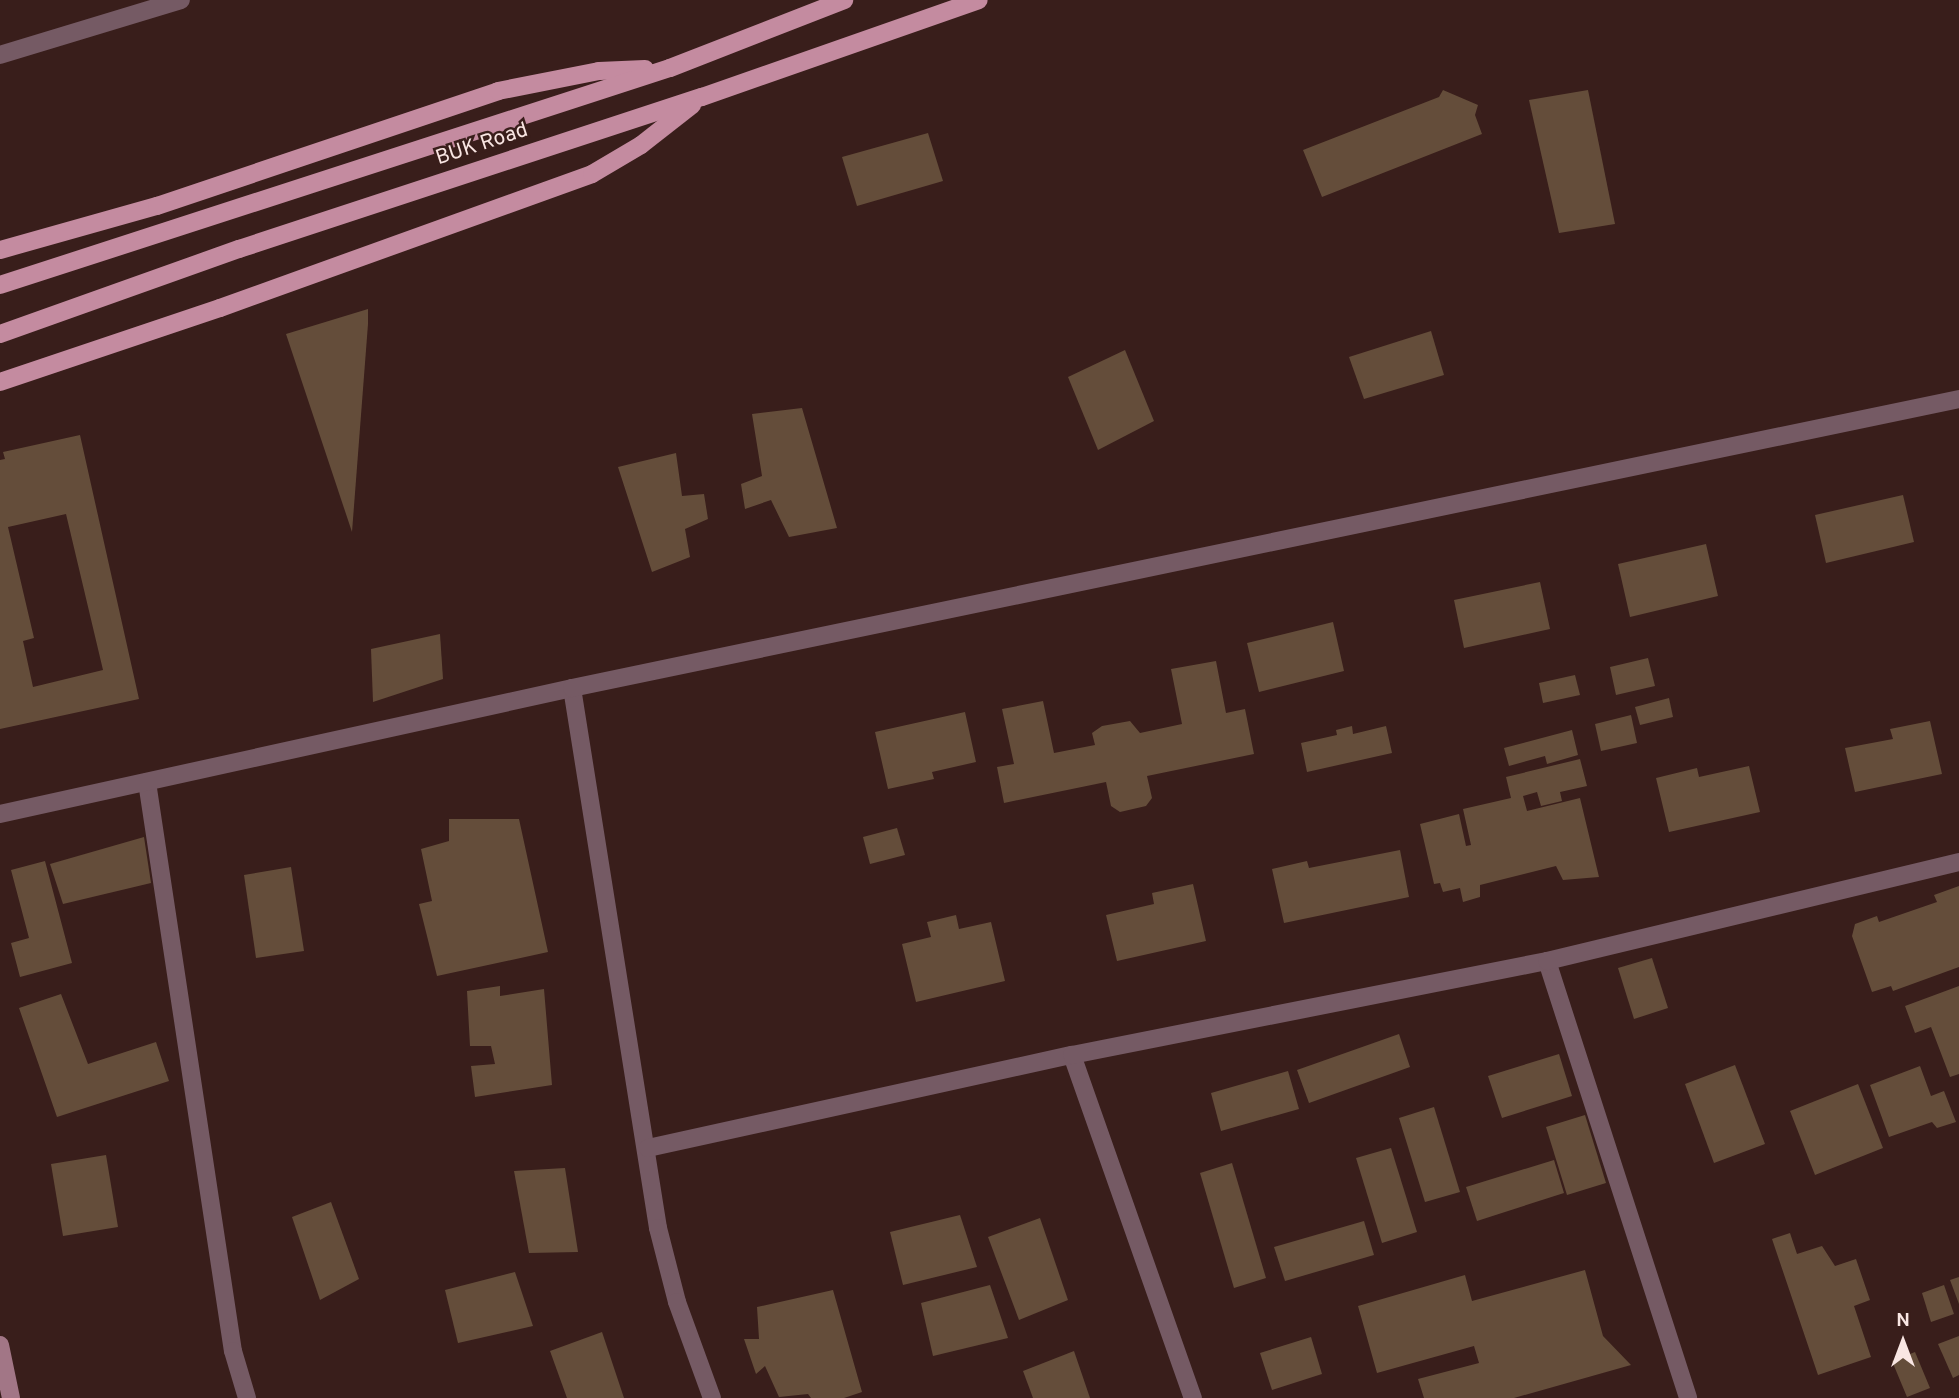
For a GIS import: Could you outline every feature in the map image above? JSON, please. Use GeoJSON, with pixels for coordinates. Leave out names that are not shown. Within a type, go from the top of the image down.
{"type":"FeatureCollection","features":[{"type":"Feature","properties":{"kind":"main road","name":"BUK Road"},"geometry":{"type":"LineString","coordinates":[[0,285],[670,68],[844,0]]}},
{"type":"Feature","properties":{"kind":"main road","name":"BUK Road"},"geometry":{"type":"LineString","coordinates":[[0,334],[239,249],[702,97],[979,0]]}},
{"type":"Feature","properties":{"kind":"main road"},"geometry":{"type":"LineString","coordinates":[[0,250],[157,206],[498,91],[599,71],[670,68]]}},
{"type":"Feature","properties":{"kind":"main road"},"geometry":{"type":"LineString","coordinates":[[0,382],[220,308],[592,174],[641,145],[702,97]]}},
{"type":"Feature","properties":{"kind":"main road"},"geometry":{"type":"LineString","coordinates":[[0,1345],[11,1398]]}},
{"type":"Feature","properties":{"kind":"street"},"geometry":{"type":"LineString","coordinates":[[0,55],[181,0]]}},
{"type":"Feature","properties":{"kind":"street"},"geometry":{"type":"LineString","coordinates":[[0,814],[572,688],[1959,399]]}},
{"type":"Feature","properties":{"kind":"street"},"geometry":{"type":"LineString","coordinates":[[572,688],[648,1148],[658,1228],[677,1302],[712,1398]]}},
{"type":"Feature","properties":{"kind":"street"},"geometry":{"type":"LineString","coordinates":[[147,782],[233,1351],[247,1398]]}},
{"type":"Feature","properties":{"kind":"street"},"geometry":{"type":"LineString","coordinates":[[648,1148],[1072,1055],[1547,961],[1959,862]]}},
{"type":"Feature","properties":{"kind":"street"},"geometry":{"type":"LineString","coordinates":[[1547,961],[1688,1398]]}},
{"type":"Feature","properties":{"kind":"street"},"geometry":{"type":"LineString","coordinates":[[1072,1055],[1192,1398]]}},
{"type":"Feature","properties":{"kind":"building"},"geometry":{"type":"Polygon","coordinates":[[[1443,90],[1478,105],[1475,115],[1482,134],[1322,197],[1303,150],[1439,97],[1443,90]]]}},
{"type":"Feature","properties":{"kind":"building"},"geometry":{"type":"Polygon","coordinates":[[[1588,90],[1615,224],[1559,233],[1529,100],[1588,90]]]}},
{"type":"Feature","properties":{"kind":"building"},"geometry":{"type":"Polygon","coordinates":[[[928,133],[943,181],[857,206],[842,157],[928,133]]]}},
{"type":"Feature","properties":{"kind":"building"},"geometry":{"type":"Polygon","coordinates":[[[368,309],[368,324],[352,532],[286,334],[368,309]]]}},
{"type":"Feature","properties":{"kind":"building"},"geometry":{"type":"Polygon","coordinates":[[[1431,331],[1444,375],[1364,399],[1349,357],[1431,331]]]}},
{"type":"Feature","properties":{"kind":"building"},"geometry":{"type":"Polygon","coordinates":[[[1125,350],[1154,421],[1098,450],[1068,377],[1125,350]]]}},
{"type":"Feature","properties":{"kind":"building"},"geometry":{"type":"Polygon","coordinates":[[[802,408],[837,528],[789,537],[771,500],[745,509],[741,484],[762,476],[752,414],[802,408]]]}},
{"type":"Feature","properties":{"kind":"building"},"geometry":{"type":"Polygon","coordinates":[[[80,435],[139,699],[0,729],[0,460],[5,459],[3,452],[80,435]],[[66,514],[8,527],[34,638],[23,641],[33,687],[103,670],[66,514]]]}},
{"type":"Feature","properties":{"kind":"building"},"geometry":{"type":"Polygon","coordinates":[[[676,453],[682,496],[704,494],[708,519],[685,529],[690,557],[652,572],[618,467],[676,453]]]}},
{"type":"Feature","properties":{"kind":"building"},"geometry":{"type":"Polygon","coordinates":[[[1903,495],[1914,542],[1826,563],[1815,515],[1903,495]]]}},
{"type":"Feature","properties":{"kind":"building"},"geometry":{"type":"Polygon","coordinates":[[[1706,544],[1718,596],[1630,617],[1618,564],[1706,544]]]}},
{"type":"Feature","properties":{"kind":"building"},"geometry":{"type":"Polygon","coordinates":[[[1540,582],[1550,629],[1464,648],[1454,600],[1540,582]]]}},
{"type":"Feature","properties":{"kind":"building"},"geometry":{"type":"Polygon","coordinates":[[[1333,622],[1344,671],[1259,692],[1247,643],[1333,622]]]}},
{"type":"Feature","properties":{"kind":"building"},"geometry":{"type":"Polygon","coordinates":[[[440,634],[443,679],[373,702],[371,649],[440,634]]]}},
{"type":"Feature","properties":{"kind":"building"},"geometry":{"type":"Polygon","coordinates":[[[1648,658],[1655,686],[1616,695],[1610,667],[1648,658]]]}},
{"type":"Feature","properties":{"kind":"building"},"geometry":{"type":"Polygon","coordinates":[[[1216,661],[1226,713],[1245,709],[1254,754],[1147,776],[1152,798],[1146,806],[1120,812],[1111,806],[1106,782],[1004,803],[997,767],[1014,764],[1002,709],[1043,701],[1054,753],[1095,745],[1092,733],[1102,726],[1130,721],[1140,733],[1182,724],[1171,669],[1216,661]]]}},
{"type":"Feature","properties":{"kind":"building"},"geometry":{"type":"Polygon","coordinates":[[[1575,675],[1580,695],[1543,703],[1539,683],[1575,675]]]}},
{"type":"Feature","properties":{"kind":"building"},"geometry":{"type":"Polygon","coordinates":[[[1669,698],[1673,717],[1640,725],[1635,707],[1669,698]]]}},
{"type":"Feature","properties":{"kind":"building"},"geometry":{"type":"Polygon","coordinates":[[[965,712],[976,762],[932,772],[934,779],[888,789],[875,732],[965,712]]]}},
{"type":"Feature","properties":{"kind":"building"},"geometry":{"type":"Polygon","coordinates":[[[1631,715],[1637,743],[1601,751],[1595,724],[1631,715]]]}},
{"type":"Feature","properties":{"kind":"building"},"geometry":{"type":"Polygon","coordinates":[[[1930,721],[1942,774],[1855,792],[1845,748],[1893,739],[1890,729],[1930,721]]]}},
{"type":"Feature","properties":{"kind":"building"},"geometry":{"type":"Polygon","coordinates":[[[1352,726],[1353,734],[1386,726],[1392,753],[1307,772],[1301,743],[1337,735],[1336,730],[1352,726]]]}},
{"type":"Feature","properties":{"kind":"building"},"geometry":{"type":"Polygon","coordinates":[[[1572,730],[1578,755],[1547,764],[1545,756],[1509,766],[1504,748],[1572,730]]]}},
{"type":"Feature","properties":{"kind":"building"},"geometry":{"type":"Polygon","coordinates":[[[1580,759],[1587,786],[1560,792],[1562,801],[1541,806],[1537,792],[1523,796],[1527,811],[1580,798],[1599,877],[1563,880],[1556,866],[1480,885],[1480,897],[1463,902],[1460,888],[1443,892],[1440,883],[1434,884],[1420,824],[1459,814],[1466,846],[1471,845],[1463,809],[1511,798],[1506,777],[1580,759]]]}},
{"type":"Feature","properties":{"kind":"building"},"geometry":{"type":"Polygon","coordinates":[[[1749,766],[1760,812],[1669,832],[1656,778],[1697,768],[1699,777],[1749,766]]]}},
{"type":"Feature","properties":{"kind":"building"},"geometry":{"type":"Polygon","coordinates":[[[449,819],[519,819],[548,952],[437,976],[419,904],[432,901],[421,849],[449,841],[449,819]]]}},
{"type":"Feature","properties":{"kind":"building"},"geometry":{"type":"Polygon","coordinates":[[[897,828],[905,855],[870,864],[863,837],[897,828]]]}},
{"type":"Feature","properties":{"kind":"building"},"geometry":{"type":"Polygon","coordinates":[[[144,837],[151,883],[63,904],[50,864],[144,837]]]}},
{"type":"Feature","properties":{"kind":"building"},"geometry":{"type":"Polygon","coordinates":[[[1400,850],[1409,897],[1284,923],[1272,869],[1307,861],[1309,868],[1400,850]]]}},
{"type":"Feature","properties":{"kind":"building"},"geometry":{"type":"Polygon","coordinates":[[[45,861],[72,963],[20,977],[11,943],[29,938],[11,870],[45,861]]]}},
{"type":"Feature","properties":{"kind":"building"},"geometry":{"type":"Polygon","coordinates":[[[291,867],[304,951],[256,958],[244,875],[291,867]]]}},
{"type":"Feature","properties":{"kind":"building"},"geometry":{"type":"Polygon","coordinates":[[[1193,884],[1206,941],[1117,961],[1106,915],[1154,904],[1152,893],[1193,884]]]}},
{"type":"Feature","properties":{"kind":"building"},"geometry":{"type":"Polygon","coordinates":[[[1959,886],[1959,967],[1893,991],[1891,986],[1872,992],[1852,936],[1855,924],[1877,916],[1879,922],[1937,902],[1934,895],[1959,886]]]}},
{"type":"Feature","properties":{"kind":"building"},"geometry":{"type":"Polygon","coordinates":[[[956,915],[959,929],[991,922],[1005,981],[916,1002],[902,944],[931,937],[927,922],[956,915]]]}},
{"type":"Feature","properties":{"kind":"building"},"geometry":{"type":"Polygon","coordinates":[[[1652,958],[1668,1008],[1634,1019],[1618,968],[1652,958]]]}},
{"type":"Feature","properties":{"kind":"building"},"geometry":{"type":"Polygon","coordinates":[[[500,986],[500,996],[544,989],[552,1085],[475,1097],[471,1066],[495,1064],[491,1046],[470,1046],[467,991],[500,986]]]}},
{"type":"Feature","properties":{"kind":"building"},"geometry":{"type":"Polygon","coordinates":[[[1959,986],[1959,1074],[1950,1077],[1931,1027],[1915,1033],[1905,1006],[1959,986]]]}},
{"type":"Feature","properties":{"kind":"building"},"geometry":{"type":"Polygon","coordinates":[[[61,994],[88,1064],[156,1042],[169,1081],[57,1117],[19,1008],[61,994]]]}},
{"type":"Feature","properties":{"kind":"building"},"geometry":{"type":"Polygon","coordinates":[[[1399,1034],[1410,1067],[1309,1103],[1297,1070],[1399,1034]]]}},
{"type":"Feature","properties":{"kind":"building"},"geometry":{"type":"Polygon","coordinates":[[[1559,1054],[1572,1096],[1502,1118],[1488,1076],[1559,1054]]]}},
{"type":"Feature","properties":{"kind":"building"},"geometry":{"type":"Polygon","coordinates":[[[1735,1065],[1765,1144],[1714,1163],[1685,1084],[1735,1065]]]}},
{"type":"Feature","properties":{"kind":"building"},"geometry":{"type":"Polygon","coordinates":[[[1920,1066],[1931,1096],[1944,1091],[1956,1122],[1937,1128],[1932,1122],[1889,1137],[1870,1085],[1920,1066]]]}},
{"type":"Feature","properties":{"kind":"building"},"geometry":{"type":"Polygon","coordinates":[[[1288,1071],[1299,1109],[1221,1131],[1211,1093],[1288,1071]]]}},
{"type":"Feature","properties":{"kind":"building"},"geometry":{"type":"Polygon","coordinates":[[[1858,1084],[1883,1148],[1815,1175],[1790,1111],[1858,1084]]]}},
{"type":"Feature","properties":{"kind":"building"},"geometry":{"type":"Polygon","coordinates":[[[1434,1107],[1460,1192],[1425,1202],[1399,1118],[1434,1107]]]}},
{"type":"Feature","properties":{"kind":"building"},"geometry":{"type":"Polygon","coordinates":[[[1585,1115],[1606,1183],[1567,1195],[1546,1127],[1585,1115]]]}},
{"type":"Feature","properties":{"kind":"building"},"geometry":{"type":"Polygon","coordinates":[[[1391,1148],[1417,1232],[1382,1243],[1356,1158],[1391,1148]]]}},
{"type":"Feature","properties":{"kind":"building"},"geometry":{"type":"Polygon","coordinates":[[[106,1155],[118,1227],[63,1236],[51,1164],[106,1155]]]}},
{"type":"Feature","properties":{"kind":"building"},"geometry":{"type":"Polygon","coordinates":[[[1554,1160],[1564,1193],[1477,1221],[1466,1187],[1554,1160]]]}},
{"type":"Feature","properties":{"kind":"building"},"geometry":{"type":"Polygon","coordinates":[[[1232,1163],[1266,1278],[1234,1288],[1200,1173],[1232,1163]]]}},
{"type":"Feature","properties":{"kind":"building"},"geometry":{"type":"Polygon","coordinates":[[[565,1168],[578,1252],[529,1253],[514,1171],[565,1168]]]}},
{"type":"Feature","properties":{"kind":"building"},"geometry":{"type":"Polygon","coordinates":[[[331,1202],[359,1279],[320,1300],[292,1217],[331,1202]]]}},
{"type":"Feature","properties":{"kind":"building"},"geometry":{"type":"Polygon","coordinates":[[[960,1215],[977,1267],[903,1285],[890,1232],[960,1215]]]}},
{"type":"Feature","properties":{"kind":"building"},"geometry":{"type":"Polygon","coordinates":[[[1040,1218],[1068,1300],[1019,1320],[988,1237],[1040,1218]]]}},
{"type":"Feature","properties":{"kind":"building"},"geometry":{"type":"Polygon","coordinates":[[[1364,1221],[1374,1255],[1285,1281],[1274,1247],[1364,1221]]]}},
{"type":"Feature","properties":{"kind":"building"},"geometry":{"type":"Polygon","coordinates":[[[1790,1233],[1797,1254],[1822,1246],[1835,1266],[1856,1259],[1870,1300],[1854,1306],[1871,1357],[1818,1375],[1772,1239],[1790,1233]]]}},
{"type":"Feature","properties":{"kind":"building"},"geometry":{"type":"Polygon","coordinates":[[[1585,1270],[1603,1336],[1631,1365],[1514,1398],[1424,1398],[1418,1379],[1479,1363],[1474,1346],[1377,1373],[1358,1306],[1465,1275],[1472,1301],[1585,1270]]]}},
{"type":"Feature","properties":{"kind":"building"},"geometry":{"type":"Polygon","coordinates":[[[515,1272],[533,1326],[458,1343],[445,1290],[515,1272]]]}},
{"type":"Feature","properties":{"kind":"building"},"geometry":{"type":"Polygon","coordinates":[[[1959,1277],[1959,1304],[1950,1280],[1959,1277]]]}},
{"type":"Feature","properties":{"kind":"building"},"geometry":{"type":"Polygon","coordinates":[[[990,1285],[1008,1338],[933,1356],[921,1303],[990,1285]]]}},
{"type":"Feature","properties":{"kind":"building"},"geometry":{"type":"Polygon","coordinates":[[[1944,1285],[1954,1314],[1931,1322],[1922,1293],[1944,1285]]]}},
{"type":"Feature","properties":{"kind":"building"},"geometry":{"type":"Polygon","coordinates":[[[833,1290],[862,1392],[844,1398],[811,1398],[808,1394],[779,1397],[765,1366],[756,1374],[744,1339],[759,1339],[757,1307],[833,1290]]]}},
{"type":"Feature","properties":{"kind":"building"},"geometry":{"type":"Polygon","coordinates":[[[602,1332],[624,1398],[567,1398],[550,1351],[602,1332]]]}},
{"type":"Feature","properties":{"kind":"building"},"geometry":{"type":"Polygon","coordinates":[[[1959,1336],[1959,1375],[1953,1378],[1938,1344],[1959,1336]]]}},
{"type":"Feature","properties":{"kind":"building"},"geometry":{"type":"Polygon","coordinates":[[[1311,1337],[1322,1374],[1272,1390],[1260,1353],[1311,1337]]]}},
{"type":"Feature","properties":{"kind":"building"},"geometry":{"type":"Polygon","coordinates":[[[1074,1351],[1090,1398],[1033,1398],[1023,1371],[1074,1351]]]}},
{"type":"Feature","properties":{"kind":"building"},"geometry":{"type":"Polygon","coordinates":[[[1915,1352],[1930,1388],[1907,1397],[1892,1361],[1915,1352]]]}}]}
